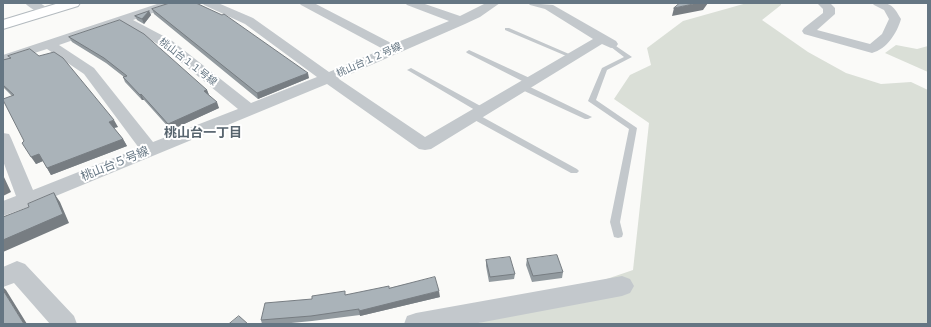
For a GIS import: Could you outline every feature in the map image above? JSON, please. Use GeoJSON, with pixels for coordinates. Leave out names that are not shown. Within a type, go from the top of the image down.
{"type":"FeatureCollection","features":[{"type":"Feature","properties":{"kind":"street"},"geometry":{"type":"LineString","coordinates":[[3,21],[40,8],[62,3]]}},
{"type":"Feature","properties":{"kind":"street"},"geometry":{"type":"LineString","coordinates":[[3,25],[40,8],[73,3]]}},
{"type":"Feature","properties":{"kind":"street"},"geometry":{"type":"LineString","coordinates":[[3,59],[171,3]]}},
{"type":"Feature","properties":{"kind":"street","name":"桃山台１２号線"},"geometry":{"type":"LineString","coordinates":[[208,3],[249,21],[328,78],[461,21],[494,3]]}},
{"type":"Feature","properties":{"kind":"street"},"geometry":{"type":"LineString","coordinates":[[306,3],[393,49]]}},
{"type":"Feature","properties":{"kind":"street"},"geometry":{"type":"LineString","coordinates":[[411,3],[461,21]]}},
{"type":"Feature","properties":{"kind":"street"},"geometry":{"type":"LineString","coordinates":[[534,3],[549,7],[608,42]]}},
{"type":"Feature","properties":{"kind":"street"},"geometry":{"type":"LineString","coordinates":[[823,3],[829,8],[829,14],[808,31],[872,49],[882,42],[895,19],[889,8],[878,3]]}},
{"type":"Feature","properties":{"kind":"street","name":"桃山台１１号線"},"geometry":{"type":"LineString","coordinates":[[123,19],[166,43],[249,110]]}},
{"type":"Feature","properties":{"kind":"street"},"geometry":{"type":"LineString","coordinates":[[328,78],[425,145],[573,57],[608,42]]}},
{"type":"Feature","properties":{"kind":"street"},"geometry":{"type":"LineString","coordinates":[[49,44],[89,71],[150,150]]}},
{"type":"Feature","properties":{"kind":"street","name":"桃山台５号線"},"geometry":{"type":"LineString","coordinates":[[3,209],[328,78]]}},
{"type":"Feature","properties":{"kind":"street"},"geometry":{"type":"LineString","coordinates":[[4,145],[27,200]]}},
{"type":"Feature","properties":{"kind":"street"},"geometry":{"type":"LineString","coordinates":[[3,278],[18,270],[65,324]]}},
{"type":"Feature","properties":{"kind":"street"},"geometry":{"type":"LineString","coordinates":[[416,324],[622,286]]}},
{"type":"Feature","properties":{"kind":"lane"},"geometry":{"type":"LineString","coordinates":[[507,29],[573,57]]}},
{"type":"Feature","properties":{"kind":"lane"},"geometry":{"type":"LineString","coordinates":[[608,42],[629,57],[604,69],[592,102],[633,128],[615,222],[618,234]]}},
{"type":"Feature","properties":{"kind":"lane"},"geometry":{"type":"LineString","coordinates":[[469,52],[588,116]]}},
{"type":"Feature","properties":{"kind":"lane"},"geometry":{"type":"LineString","coordinates":[[411,70],[574,171]]}},
{"type":"Feature","properties":{"kind":"shaded area"},"geometry":{"type":"Polygon","coordinates":[[[747,3],[781,3],[781,5],[762,20],[808,52],[846,73],[881,84],[911,82],[928,90],[928,324],[475,324],[633,270],[649,123],[614,99],[630,75],[651,65],[647,48],[683,21],[747,3]]]}},
{"type":"Feature","properties":{"kind":"shaded area"},"geometry":{"type":"Polygon","coordinates":[[[896,45],[917,49],[928,46],[928,72],[885,53],[896,45]]]}},
{"type":"Feature","properties":{"kind":"building"},"geometry":{"type":"Polygon","coordinates":[[[170,3],[196,3],[222,15],[224,14],[308,73],[257,93],[152,9],[170,3]]]}},
{"type":"Feature","properties":{"kind":"building"},"geometry":{"type":"Polygon","coordinates":[[[680,3],[698,3],[674,8],[680,3]]]}},
{"type":"Feature","properties":{"kind":"building"},"geometry":{"type":"Polygon","coordinates":[[[149,11],[142,19],[135,16],[149,11]]]}},
{"type":"Feature","properties":{"kind":"building"},"geometry":{"type":"Polygon","coordinates":[[[120,20],[144,34],[207,90],[204,91],[217,102],[168,124],[141,94],[140,95],[123,77],[127,76],[104,58],[69,37],[120,20]]]}},
{"type":"Feature","properties":{"kind":"building"},"geometry":{"type":"Polygon","coordinates":[[[30,49],[39,56],[54,52],[63,58],[114,120],[109,122],[123,139],[47,168],[39,154],[31,157],[22,143],[24,141],[3,100],[14,95],[3,85],[3,60],[11,58],[8,56],[30,49]]]}},
{"type":"Feature","properties":{"kind":"building"},"geometry":{"type":"Polygon","coordinates":[[[54,193],[63,214],[3,240],[3,217],[29,207],[28,204],[54,193]]]}},
{"type":"Feature","properties":{"kind":"building"},"geometry":{"type":"Polygon","coordinates":[[[557,255],[563,272],[533,276],[527,259],[557,255]]]}},
{"type":"Feature","properties":{"kind":"building"},"geometry":{"type":"Polygon","coordinates":[[[510,257],[515,274],[490,277],[486,260],[510,257]]]}},
{"type":"Feature","properties":{"kind":"building"},"geometry":{"type":"Polygon","coordinates":[[[435,277],[439,291],[359,311],[359,309],[311,316],[261,320],[265,303],[312,299],[312,296],[345,291],[345,295],[389,286],[389,288],[435,277]]]}},
{"type":"Feature","properties":{"kind":"building"},"geometry":{"type":"Polygon","coordinates":[[[3,290],[24,324],[3,324],[3,290]]]}},
{"type":"Feature","properties":{"kind":"building"},"geometry":{"type":"Polygon","coordinates":[[[239,316],[248,324],[229,324],[239,316]]]}},
{"type":"Feature","properties":{"kind":"district","name":"桃山台一丁目"},"geometry":{"type":"Point","coordinates":[203,133]}}]}
